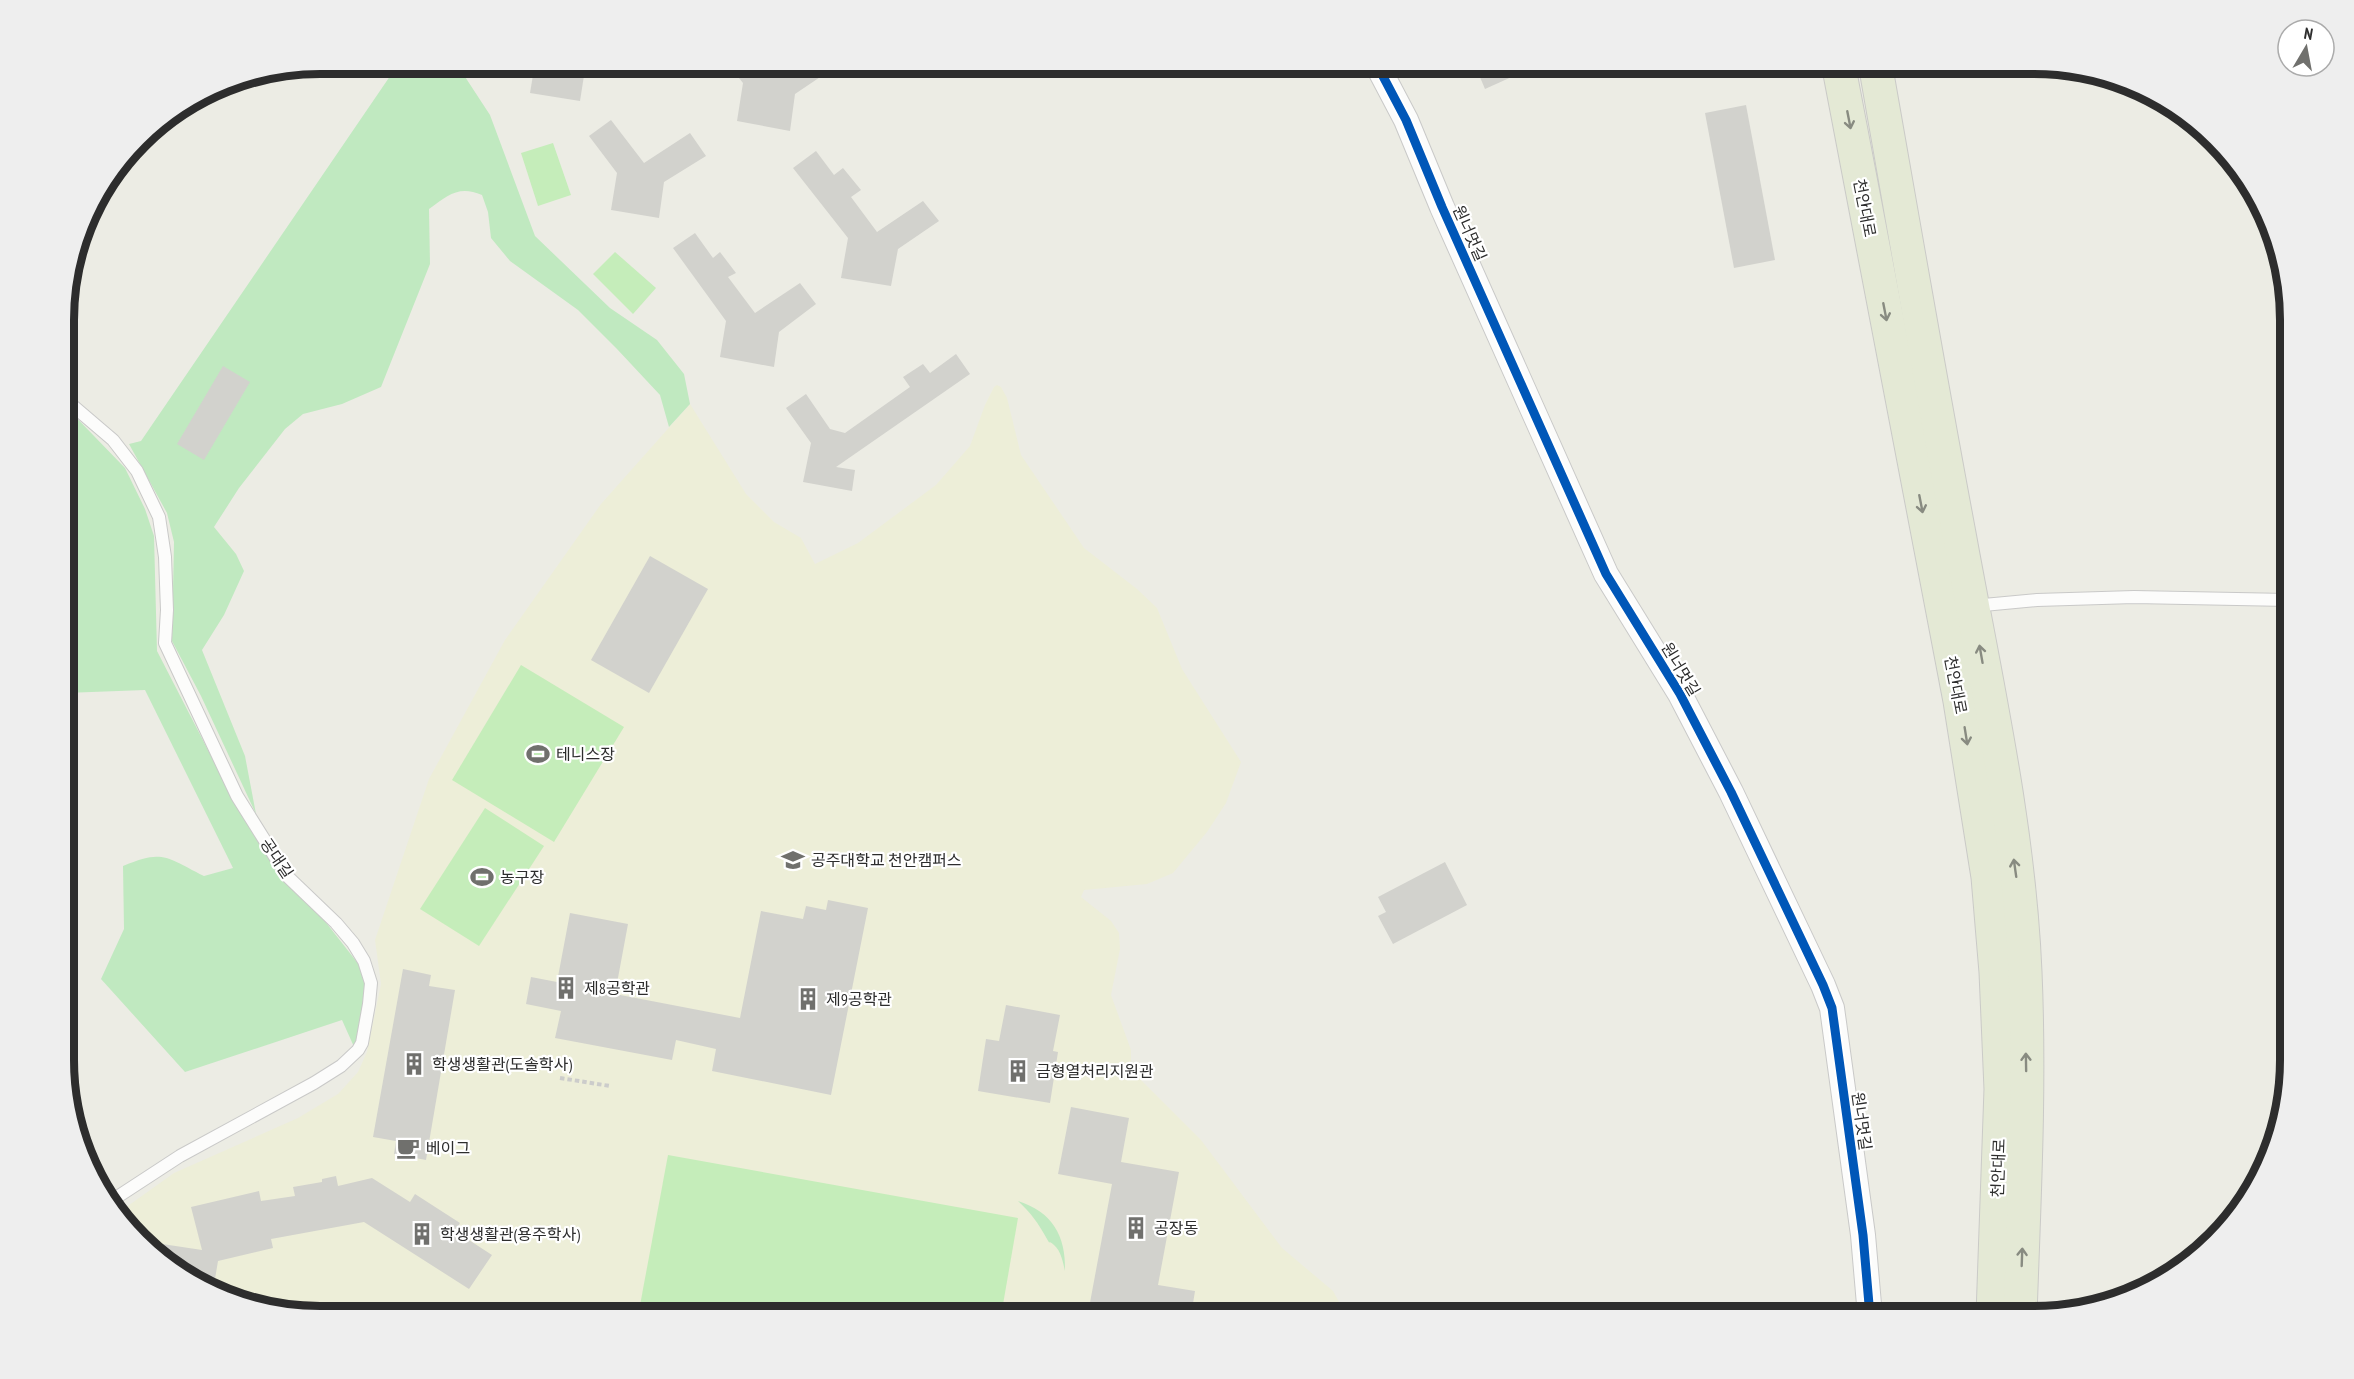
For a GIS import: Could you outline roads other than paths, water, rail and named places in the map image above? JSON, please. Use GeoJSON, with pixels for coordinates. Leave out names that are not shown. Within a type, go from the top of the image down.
{"type":"FeatureCollection","features":[{"type":"Feature","properties":{"kind":"main road","name":"천안대로"},"geometry":{"type":"LineString","coordinates":[[1840,74],[1960,701],[1988,877],[1996,972],[2001,1089],[1993,1306]]}},
{"type":"Feature","properties":{"kind":"main road","name":"천안대로"},"geometry":{"type":"LineString","coordinates":[[1877,74],[2004,788],[2018,885],[2025,971],[2027,1140],[2020,1306]]}},
{"type":"Feature","properties":{"kind":"street","name":"원너멋길"},"geometry":{"type":"LineString","coordinates":[[1384,74],[1606,574],[1680,694],[1731,792],[1826,993],[1834,1020],[1863,1235],[1869,1306]]}},
{"type":"Feature","properties":{"kind":"lane","name":"공대길"},"geometry":{"type":"LineString","coordinates":[[74,407],[112,440],[137,471],[159,517],[165,557],[167,610],[165,643],[237,796],[287,876],[336,923],[353,943],[364,961],[371,983],[362,1043],[341,1066],[180,1156],[116,1198]]}},
{"type":"Feature","properties":{"kind":"lane"},"geometry":{"type":"LineString","coordinates":[[1972,606],[2037,600],[2134,597],[2280,600]]}},
{"type":"Feature","properties":{"kind":"place","name":"테니스장"},"geometry":{"type":"Point","coordinates":[538,754]}},
{"type":"Feature","properties":{"kind":"place","name":"공주대학교 천안캠퍼스"},"geometry":{"type":"Point","coordinates":[793,860]}},
{"type":"Feature","properties":{"kind":"place","name":"농구장"},"geometry":{"type":"Point","coordinates":[482,877]}},
{"type":"Feature","properties":{"kind":"place","name":"제8공학관"},"geometry":{"type":"Point","coordinates":[566,988]}},
{"type":"Feature","properties":{"kind":"place","name":"제9공학관"},"geometry":{"type":"Point","coordinates":[808,999]}},
{"type":"Feature","properties":{"kind":"place","name":"학생생활관(도솔학사)"},"geometry":{"type":"Point","coordinates":[414,1064]}},
{"type":"Feature","properties":{"kind":"place","name":"금형열처리지원관"},"geometry":{"type":"Point","coordinates":[1018,1071]}},
{"type":"Feature","properties":{"kind":"place","name":"베이그"},"geometry":{"type":"Point","coordinates":[408,1148]}},
{"type":"Feature","properties":{"kind":"place","name":"공장동"},"geometry":{"type":"Point","coordinates":[1136,1228]}},
{"type":"Feature","properties":{"kind":"place","name":"학생생활관(용주학사)"},"geometry":{"type":"Point","coordinates":[422,1234]}}]}
